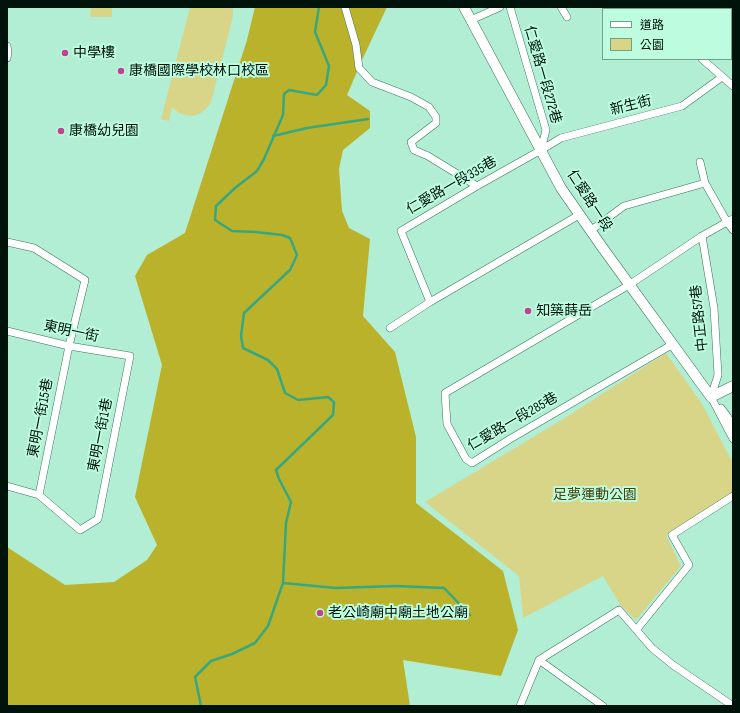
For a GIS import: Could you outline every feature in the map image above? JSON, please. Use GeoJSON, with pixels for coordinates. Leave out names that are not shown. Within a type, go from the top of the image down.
{"type":"FeatureCollection","features":[{"type":"Feature","properties":{"kind":"main road","name":"仁愛路一段"},"geometry":{"type":"LineString","coordinates":[[464,7],[561,188],[590,231],[711,397]]}},
{"type":"Feature","properties":{"kind":"main road"},"geometry":{"type":"LineString","coordinates":[[711,397],[733,386]]}},
{"type":"Feature","properties":{"kind":"street"},"geometry":{"type":"LineString","coordinates":[[345,7],[356,45],[359,68],[372,82],[411,97],[429,107],[436,118],[436,123],[411,142],[414,150],[428,156],[478,186]]}},
{"type":"Feature","properties":{"kind":"street"},"geometry":{"type":"LineString","coordinates":[[471,20],[500,7]]}},
{"type":"Feature","properties":{"kind":"street","name":"仁愛路一段272巷"},"geometry":{"type":"LineString","coordinates":[[510,7],[546,130],[541,150]]}},
{"type":"Feature","properties":{"kind":"street"},"geometry":{"type":"LineString","coordinates":[[561,7],[567,17]]}},
{"type":"Feature","properties":{"kind":"street"},"geometry":{"type":"LineString","coordinates":[[710,62],[733,86]]}},
{"type":"Feature","properties":{"kind":"street","name":"新生街"},"geometry":{"type":"LineString","coordinates":[[541,150],[561,138],[682,106],[722,76]]}},
{"type":"Feature","properties":{"kind":"street","name":"仁愛路一段335巷"},"geometry":{"type":"LineString","coordinates":[[430,302],[401,231],[541,150]]}},
{"type":"Feature","properties":{"kind":"street"},"geometry":{"type":"LineString","coordinates":[[700,162],[705,183],[730,221],[733,230]]}},
{"type":"Feature","properties":{"kind":"street"},"geometry":{"type":"LineString","coordinates":[[590,231],[624,206],[705,183]]}},
{"type":"Feature","properties":{"kind":"street"},"geometry":{"type":"LineString","coordinates":[[390,328],[430,302],[580,215]]}},
{"type":"Feature","properties":{"kind":"street"},"geometry":{"type":"LineString","coordinates":[[629,284],[702,236],[730,221]]}},
{"type":"Feature","properties":{"kind":"street","name":"中正路57巷"},"geometry":{"type":"LineString","coordinates":[[702,236],[714,308],[718,375],[711,397]]}},
{"type":"Feature","properties":{"kind":"street","name":"東明一街15巷"},"geometry":{"type":"LineString","coordinates":[[7,242],[34,248],[85,280],[69,346],[40,495]]}},
{"type":"Feature","properties":{"kind":"street","name":"仁愛路一段285巷"},"geometry":{"type":"LineString","coordinates":[[629,284],[445,393],[446,424],[466,459],[472,463],[510,439],[673,344]]}},
{"type":"Feature","properties":{"kind":"street","name":"東明一街"},"geometry":{"type":"LineString","coordinates":[[7,330],[69,346],[130,356]]}},
{"type":"Feature","properties":{"kind":"street","name":"東明一街1巷"},"geometry":{"type":"LineString","coordinates":[[40,495],[80,530],[98,519],[130,356]]}},
{"type":"Feature","properties":{"kind":"street","name":"仁愛路一段"},"geometry":{"type":"LineString","coordinates":[[711,397],[727,416],[733,426]]}},
{"type":"Feature","properties":{"kind":"street","name":"仁愛路一段"},"geometry":{"type":"LineString","coordinates":[[711,397],[733,439]]}},
{"type":"Feature","properties":{"kind":"street"},"geometry":{"type":"LineString","coordinates":[[7,486],[40,495]]}},
{"type":"Feature","properties":{"kind":"street"},"geometry":{"type":"LineString","coordinates":[[636,630],[689,566],[672,535],[733,496]]}},
{"type":"Feature","properties":{"kind":"street"},"geometry":{"type":"LineString","coordinates":[[520,706],[539,660],[620,610],[652,648],[673,665],[733,706]]}},
{"type":"Feature","properties":{"kind":"street"},"geometry":{"type":"LineString","coordinates":[[539,660],[603,706]]}},
{"type":"Feature","properties":{"kind":"green space"},"geometry":{"type":"Polygon","coordinates":[[[91,7],[112,7],[112,17],[90,17],[91,7]]]}},
{"type":"Feature","properties":{"kind":"green space"},"geometry":{"type":"Polygon","coordinates":[[[190,7],[232,7],[233,16],[210,104],[205,110],[193,116],[179,113],[172,107],[169,121],[161,119],[190,7]]]}},
{"type":"Feature","properties":{"kind":"green space","name":"足夢運動公園"},"geometry":{"type":"Polygon","coordinates":[[[666,353],[702,404],[733,463],[733,492],[666,535],[681,566],[636,620],[621,606],[603,576],[523,618],[519,576],[425,502],[560,421],[666,353]]]}},
{"type":"Feature","properties":{"kind":"shaded area"},"geometry":{"type":"Polygon","coordinates":[[[255,7],[387,7],[347,95],[370,111],[370,128],[343,150],[339,169],[342,211],[349,228],[370,239],[363,316],[395,352],[416,437],[416,503],[503,571],[518,630],[501,676],[403,660],[410,706],[7,706],[7,547],[65,585],[114,582],[147,560],[157,545],[135,497],[162,365],[135,276],[147,255],[185,233],[247,40],[255,7]]]}},
{"type":"Feature","properties":{"kind":"waterway"},"geometry":{"type":"LineString","coordinates":[[201,706],[195,677],[211,661],[232,654],[255,643],[268,626],[283,583],[286,523],[291,502],[276,470],[333,415],[334,402],[328,397],[298,400],[285,393],[277,369],[268,360],[243,348],[241,336],[244,313],[290,270],[297,255],[290,238],[282,235],[232,231],[215,220],[216,206],[235,188],[257,171],[264,159],[283,115],[284,94],[289,90],[317,95],[326,85],[329,66],[315,32],[319,7]]}},
{"type":"Feature","properties":{"kind":"waterway"},"geometry":{"type":"LineString","coordinates":[[273,136],[307,128],[368,119]]}},
{"type":"Feature","properties":{"kind":"waterway"},"geometry":{"type":"LineString","coordinates":[[283,583],[336,588],[395,586],[444,588],[470,615]]}},
{"type":"Feature","properties":{"kind":"place","name":"中學樓"},"geometry":{"type":"Point","coordinates":[65,53]}},
{"type":"Feature","properties":{"kind":"place","name":"康橋國際學校林口校區"},"geometry":{"type":"Point","coordinates":[121,71]}},
{"type":"Feature","properties":{"kind":"place","name":"康橋幼兒園"},"geometry":{"type":"Point","coordinates":[61,131]}},
{"type":"Feature","properties":{"kind":"place","name":"知築蒔岳"},"geometry":{"type":"Point","coordinates":[528,311]}},
{"type":"Feature","properties":{"kind":"place","name":"老公崎廟中廟土地公廟"},"geometry":{"type":"Point","coordinates":[320,613]}}]}
